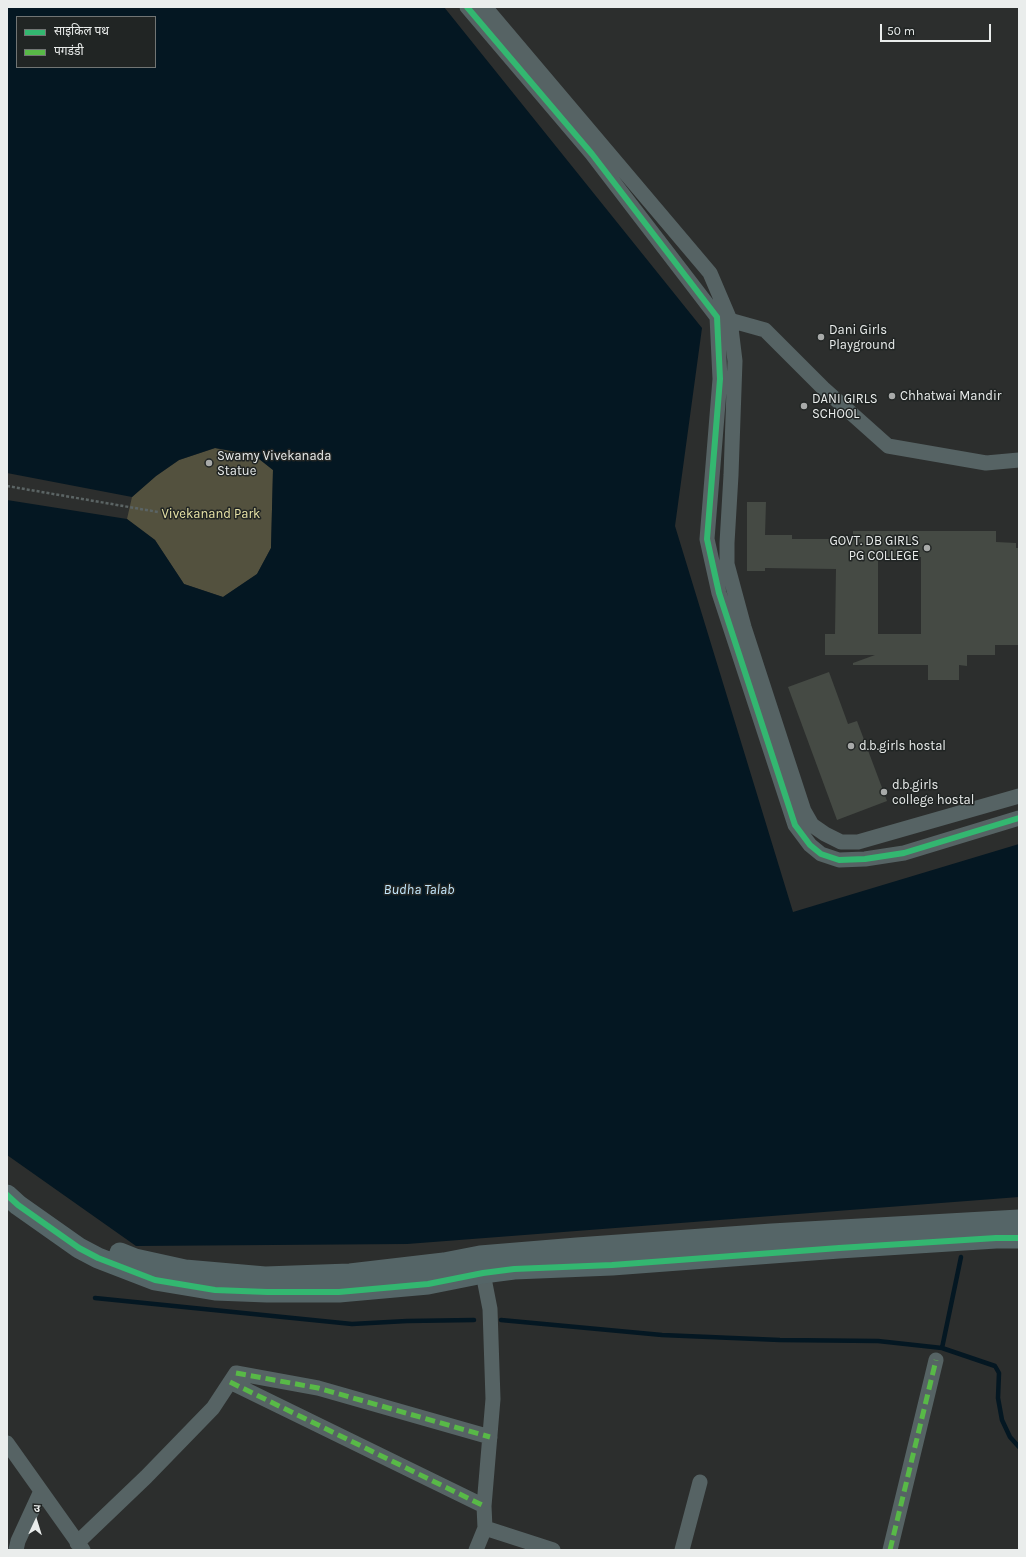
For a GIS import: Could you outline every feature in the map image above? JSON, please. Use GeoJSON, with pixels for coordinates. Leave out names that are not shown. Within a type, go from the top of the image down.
{"type":"FeatureCollection","features":[{"type":"Feature","properties":{"kind":"street"},"geometry":{"type":"LineString","coordinates":[[467,7],[592,154],[724,319],[765,330],[823,388],[888,446],[986,463],[1019,460]]}},
{"type":"Feature","properties":{"kind":"street"},"geometry":{"type":"LineString","coordinates":[[485,7],[710,273],[735,360],[727,564],[744,627],[804,811],[812,825],[841,842],[858,842],[1019,796]]}},
{"type":"Feature","properties":{"kind":"street"},"geometry":{"type":"LineString","coordinates":[[724,319],[707,539],[720,593],[795,825],[810,845],[821,854],[839,860],[845,860],[865,859],[904,853],[1019,818]]}},
{"type":"Feature","properties":{"kind":"street"},"geometry":{"type":"LineString","coordinates":[[16,1205],[72,1234],[135,1259],[185,1270],[265,1277],[350,1274],[444,1263],[482,1265],[514,1269],[612,1265],[839,1248],[996,1238],[1019,1238]]}},
{"type":"Feature","properties":{"kind":"street"},"geometry":{"type":"LineString","coordinates":[[482,1265],[772,1234],[1019,1220]]}},
{"type":"Feature","properties":{"kind":"street"},"geometry":{"type":"LineString","coordinates":[[476,1550],[486,1528],[484,1506],[493,1399],[490,1309],[482,1265]]}},
{"type":"Feature","properties":{"kind":"street"},"geometry":{"type":"LineString","coordinates":[[890,1550],[936,1360]]}},
{"type":"Feature","properties":{"kind":"street"},"geometry":{"type":"LineString","coordinates":[[7,1443],[80,1546],[213,1408],[236,1373],[318,1388],[490,1437]]}},
{"type":"Feature","properties":{"kind":"street"},"geometry":{"type":"LineString","coordinates":[[230,1382],[484,1506]]}},
{"type":"Feature","properties":{"kind":"street"},"geometry":{"type":"LineString","coordinates":[[682,1550],[700,1482]]}},
{"type":"Feature","properties":{"kind":"street"},"geometry":{"type":"LineString","coordinates":[[14,1543],[41,1491]]}},
{"type":"Feature","properties":{"kind":"street"},"geometry":{"type":"LineString","coordinates":[[486,1528],[553,1550]]}},
{"type":"Feature","properties":{"kind":"path"},"geometry":{"type":"LineString","coordinates":[[7,486],[158,512]]}},
{"type":"Feature","properties":{"kind":"green space","name":"Vivekanand Park"},"geometry":{"type":"Polygon","coordinates":[[[215,448],[254,455],[273,470],[271,548],[257,574],[223,597],[184,584],[155,540],[127,519],[132,497],[156,476],[179,460],[215,448]]]}},
{"type":"Feature","properties":{"kind":"water","name":"Budha Talab"},"geometry":{"type":"Polygon","coordinates":[[[7,7],[444,7],[702,328],[675,526],[793,912],[1019,844],[1019,1197],[407,1244],[136,1246],[7,1155],[7,500],[127,519],[155,540],[184,584],[223,597],[257,574],[271,548],[273,470],[254,455],[215,448],[179,460],[156,476],[132,497],[7,473],[7,7]]]}},
{"type":"Feature","properties":{"kind":"building"},"geometry":{"type":"Polygon","coordinates":[[[747,502],[766,502],[765,535],[792,535],[792,539],[853,539],[853,531],[996,531],[996,542],[1016,543],[1016,548],[1019,548],[1019,645],[995,645],[995,655],[967,655],[967,666],[959,665],[959,680],[928,680],[928,665],[853,665],[853,663],[875,655],[825,655],[825,634],[835,634],[836,569],[765,568],[765,571],[747,571],[747,502]],[[878,557],[878,634],[921,634],[921,557],[878,557]]]}},
{"type":"Feature","properties":{"kind":"building"},"geometry":{"type":"Polygon","coordinates":[[[829,672],[848,724],[857,721],[887,801],[837,820],[788,687],[829,672]]]}},
{"type":"Feature","properties":{"kind":"waterway"},"geometry":{"type":"LineString","coordinates":[[942,1348],[961,1257]]}},
{"type":"Feature","properties":{"kind":"waterway"},"geometry":{"type":"LineString","coordinates":[[95,1298],[352,1324],[474,1320]]}},
{"type":"Feature","properties":{"kind":"waterway"},"geometry":{"type":"LineString","coordinates":[[501,1320],[662,1335],[780,1340],[878,1341],[942,1348],[995,1366],[999,1373],[998,1398],[1002,1420],[1010,1437],[1019,1447]]}},
{"type":"Feature","properties":{"kind":"marked path"},"geometry":{"type":"LineString","coordinates":[[890,1550],[936,1360]]}},
{"type":"Feature","properties":{"kind":"marked path"},"geometry":{"type":"LineString","coordinates":[[236,1373],[318,1388],[490,1437]]}},
{"type":"Feature","properties":{"kind":"marked path"},"geometry":{"type":"LineString","coordinates":[[230,1382],[484,1506]]}},
{"type":"Feature","properties":{"kind":"cycle path"},"geometry":{"type":"LineString","coordinates":[[467,7],[592,154],[717,317],[720,379],[707,539],[719,593],[795,825],[810,845],[821,854],[839,860],[865,859],[904,853],[1019,818]]}},
{"type":"Feature","properties":{"kind":"cycle path"},"geometry":{"type":"LineString","coordinates":[[7,1195],[18,1205],[79,1248],[98,1258],[155,1280],[215,1290],[339,1292],[428,1284],[483,1273],[514,1269],[612,1265],[839,1248],[996,1238],[1019,1238]]}},
{"type":"Feature","properties":{"kind":"place","name":"Dani Girls Playground"},"geometry":{"type":"Point","coordinates":[821,337]}},
{"type":"Feature","properties":{"kind":"place","name":"Chhatwai Mandir"},"geometry":{"type":"Point","coordinates":[892,396]}},
{"type":"Feature","properties":{"kind":"place","name":"DANI GIRLS SCHOOL"},"geometry":{"type":"Point","coordinates":[804,406]}},
{"type":"Feature","properties":{"kind":"place","name":"Swamy Vivekanada Statue"},"geometry":{"type":"Point","coordinates":[209,463]}},
{"type":"Feature","properties":{"kind":"place","name":"GOVT. DB GIRLS PG COLLEGE"},"geometry":{"type":"Point","coordinates":[927,548]}},
{"type":"Feature","properties":{"kind":"place","name":"d.b.girls hostal"},"geometry":{"type":"Point","coordinates":[851,746]}},
{"type":"Feature","properties":{"kind":"place","name":"d.b.girls college hostal"},"geometry":{"type":"Point","coordinates":[884,792]}}]}
